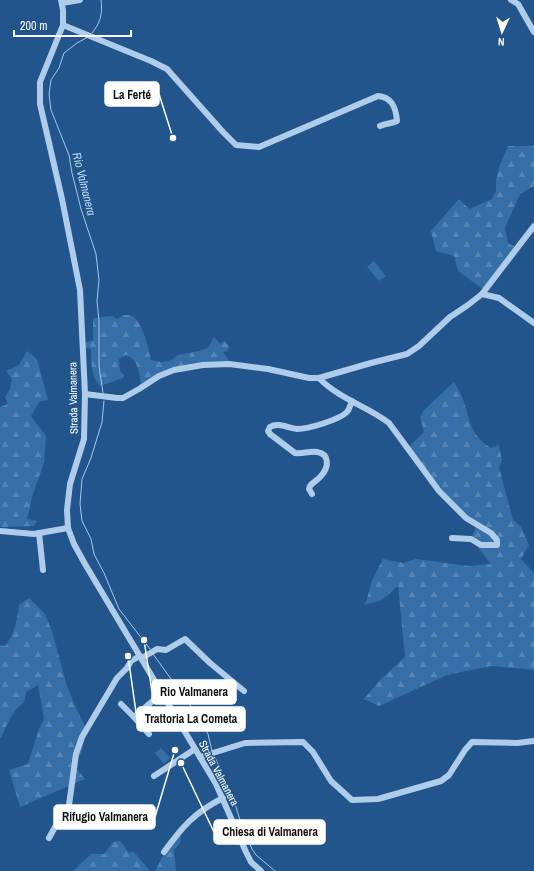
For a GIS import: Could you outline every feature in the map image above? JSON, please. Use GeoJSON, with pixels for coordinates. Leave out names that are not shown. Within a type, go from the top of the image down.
{"type":"FeatureCollection","features":[{"type":"Feature","properties":{"kind":"street"},"geometry":{"type":"LineString","coordinates":[[61,2],[80,0]]}},
{"type":"Feature","properties":{"kind":"street"},"geometry":{"type":"LineString","coordinates":[[511,0],[518,4],[534,32]]}},
{"type":"Feature","properties":{"kind":"street","name":"Strada Valmanera"},"geometry":{"type":"LineString","coordinates":[[61,2],[64,10],[63,24],[40,82],[40,104],[79,279],[85,394],[84,439],[70,484],[67,510],[68,528],[74,544],[85,564],[162,692],[223,798],[251,862],[261,871]]}},
{"type":"Feature","properties":{"kind":"street"},"geometry":{"type":"LineString","coordinates":[[63,24],[167,69],[236,145],[259,147],[378,96],[388,99],[392,103],[397,114],[397,121],[392,124],[386,123],[380,126]]}},
{"type":"Feature","properties":{"kind":"street"},"geometry":{"type":"LineString","coordinates":[[85,394],[117,398],[129,396],[159,376],[174,370],[203,365],[229,364],[268,369],[309,378],[319,378],[407,354],[419,346],[450,317],[482,294],[534,226]]}},
{"type":"Feature","properties":{"kind":"street"},"geometry":{"type":"LineString","coordinates":[[482,294],[499,298],[534,323]]}},
{"type":"Feature","properties":{"kind":"street"},"geometry":{"type":"LineString","coordinates":[[319,378],[328,387],[379,415],[389,423],[439,491],[466,518],[491,533],[497,540],[497,545],[481,544],[471,539],[452,538]]}},
{"type":"Feature","properties":{"kind":"street"},"geometry":{"type":"LineString","coordinates":[[312,494],[309,489],[310,486],[323,475],[328,463],[327,458],[322,453],[295,453],[268,431],[270,427],[276,425],[296,428],[310,427],[335,419],[346,413],[350,408],[352,401]]}},
{"type":"Feature","properties":{"kind":"street"},"geometry":{"type":"LineString","coordinates":[[0,531],[26,534],[68,528]]}},
{"type":"Feature","properties":{"kind":"street"},"geometry":{"type":"LineString","coordinates":[[39,533],[43,570]]}},
{"type":"Feature","properties":{"kind":"street"},"geometry":{"type":"LineString","coordinates":[[49,838],[55,827],[64,816],[69,805],[76,754],[82,737],[116,678],[127,668],[131,661],[157,649],[166,650],[185,639],[210,663],[244,691]]}},
{"type":"Feature","properties":{"kind":"street"},"geometry":{"type":"LineString","coordinates":[[134,717],[162,692]]}},
{"type":"Feature","properties":{"kind":"street"},"geometry":{"type":"LineString","coordinates":[[121,704],[149,734]]}},
{"type":"Feature","properties":{"kind":"street"},"geometry":{"type":"LineString","coordinates":[[200,757],[245,742],[303,742],[313,752],[331,781],[352,800],[378,799],[441,781],[449,775],[472,742],[518,743],[534,741]]}},
{"type":"Feature","properties":{"kind":"street"},"geometry":{"type":"LineString","coordinates":[[154,776],[195,749]]}},
{"type":"Feature","properties":{"kind":"street"},"geometry":{"type":"LineString","coordinates":[[164,852],[175,836],[190,821],[207,806],[223,798]]}},
{"type":"Feature","properties":{"kind":"green space"},"geometry":{"type":"Polygon","coordinates":[[[508,146],[534,146],[534,186],[520,194],[505,228],[508,243],[515,247],[483,289],[458,271],[454,256],[436,251],[431,231],[459,199],[469,209],[492,199],[496,191],[496,179],[500,165],[508,146]]]}},
{"type":"Feature","properties":{"kind":"green space"},"geometry":{"type":"Polygon","coordinates":[[[374,261],[386,276],[379,281],[367,267],[374,261]]]}},
{"type":"Feature","properties":{"kind":"green space"},"geometry":{"type":"Polygon","coordinates":[[[124,315],[134,317],[138,322],[149,349],[151,360],[161,362],[170,361],[178,355],[208,348],[214,337],[220,344],[224,341],[229,346],[228,351],[223,352],[229,360],[229,364],[189,366],[141,384],[136,363],[126,355],[119,359],[120,371],[124,375],[123,378],[100,386],[93,374],[91,349],[85,348],[83,342],[93,340],[93,318],[113,316],[117,319],[124,315]]]}},
{"type":"Feature","properties":{"kind":"green space"},"geometry":{"type":"Polygon","coordinates":[[[27,351],[37,359],[48,400],[39,402],[31,416],[46,436],[44,463],[33,494],[27,519],[37,521],[34,526],[0,527],[0,407],[8,404],[5,397],[10,389],[12,379],[6,371],[19,365],[27,351]]]}},
{"type":"Feature","properties":{"kind":"green space"},"geometry":{"type":"Polygon","coordinates":[[[454,382],[461,394],[470,423],[475,433],[491,448],[499,445],[502,461],[499,467],[513,520],[521,527],[529,545],[521,559],[534,573],[534,670],[491,666],[447,675],[379,706],[364,699],[381,679],[405,657],[398,586],[382,600],[364,605],[372,580],[383,559],[403,563],[416,559],[469,566],[491,564],[471,539],[477,525],[450,502],[408,448],[424,432],[420,417],[424,410],[454,382]]]}},
{"type":"Feature","properties":{"kind":"green space"},"geometry":{"type":"Polygon","coordinates":[[[29,598],[45,614],[52,631],[67,686],[87,730],[81,754],[71,762],[85,779],[20,807],[9,770],[28,764],[44,718],[38,685],[26,692],[24,702],[13,714],[0,738],[0,645],[5,646],[11,636],[15,626],[19,605],[29,598]]]}},
{"type":"Feature","properties":{"kind":"green space"},"geometry":{"type":"Polygon","coordinates":[[[161,748],[170,758],[164,764],[155,753],[161,748]]]}},
{"type":"Feature","properties":{"kind":"green space"},"geometry":{"type":"Polygon","coordinates":[[[182,830],[180,843],[174,850],[176,871],[155,871],[165,852],[182,830]]]}},
{"type":"Feature","properties":{"kind":"green space"},"geometry":{"type":"Polygon","coordinates":[[[120,841],[129,853],[133,851],[150,871],[73,871],[91,854],[104,854],[113,842],[120,841]]]}},
{"type":"Feature","properties":{"kind":"waterway","name":"Rio Valmanera"},"geometry":{"type":"LineString","coordinates":[[92,33],[100,18],[102,9],[101,0]]}},
{"type":"Feature","properties":{"kind":"waterway","name":"Rio Valmanera"},"geometry":{"type":"LineString","coordinates":[[88,37],[64,53],[59,68],[51,80],[49,94],[51,110],[69,155],[81,209],[96,254],[99,280],[97,301],[99,321],[99,366],[103,393]]}},
{"type":"Feature","properties":{"kind":"waterway","name":"Rio Valmanera"},"geometry":{"type":"LineString","coordinates":[[104,401],[102,422],[91,458],[82,479],[80,504],[82,521],[91,539],[94,554],[104,573],[119,609],[150,649]]}},
{"type":"Feature","properties":{"kind":"waterway","name":"Rio Valmanera"},"geometry":{"type":"LineString","coordinates":[[153,654],[195,712],[208,734],[212,751]]}},
{"type":"Feature","properties":{"kind":"waterway","name":"Rio Valmanera"},"geometry":{"type":"LineString","coordinates":[[214,755],[234,800],[252,849],[256,855],[275,871]]}},
{"type":"Feature","properties":{"kind":"place","name":"La Ferté"},"geometry":{"type":"Point","coordinates":[173,138]}},
{"type":"Feature","properties":{"kind":"place","name":"Rio Valmanera"},"geometry":{"type":"Point","coordinates":[144,640]}},
{"type":"Feature","properties":{"kind":"place","name":"Trattoria La Cometa"},"geometry":{"type":"Point","coordinates":[128,656]}},
{"type":"Feature","properties":{"kind":"place","name":"Rifugio Valmanera"},"geometry":{"type":"Point","coordinates":[175,750]}},
{"type":"Feature","properties":{"kind":"place","name":"Chiesa di Valmanera"},"geometry":{"type":"Point","coordinates":[181,763]}}]}
